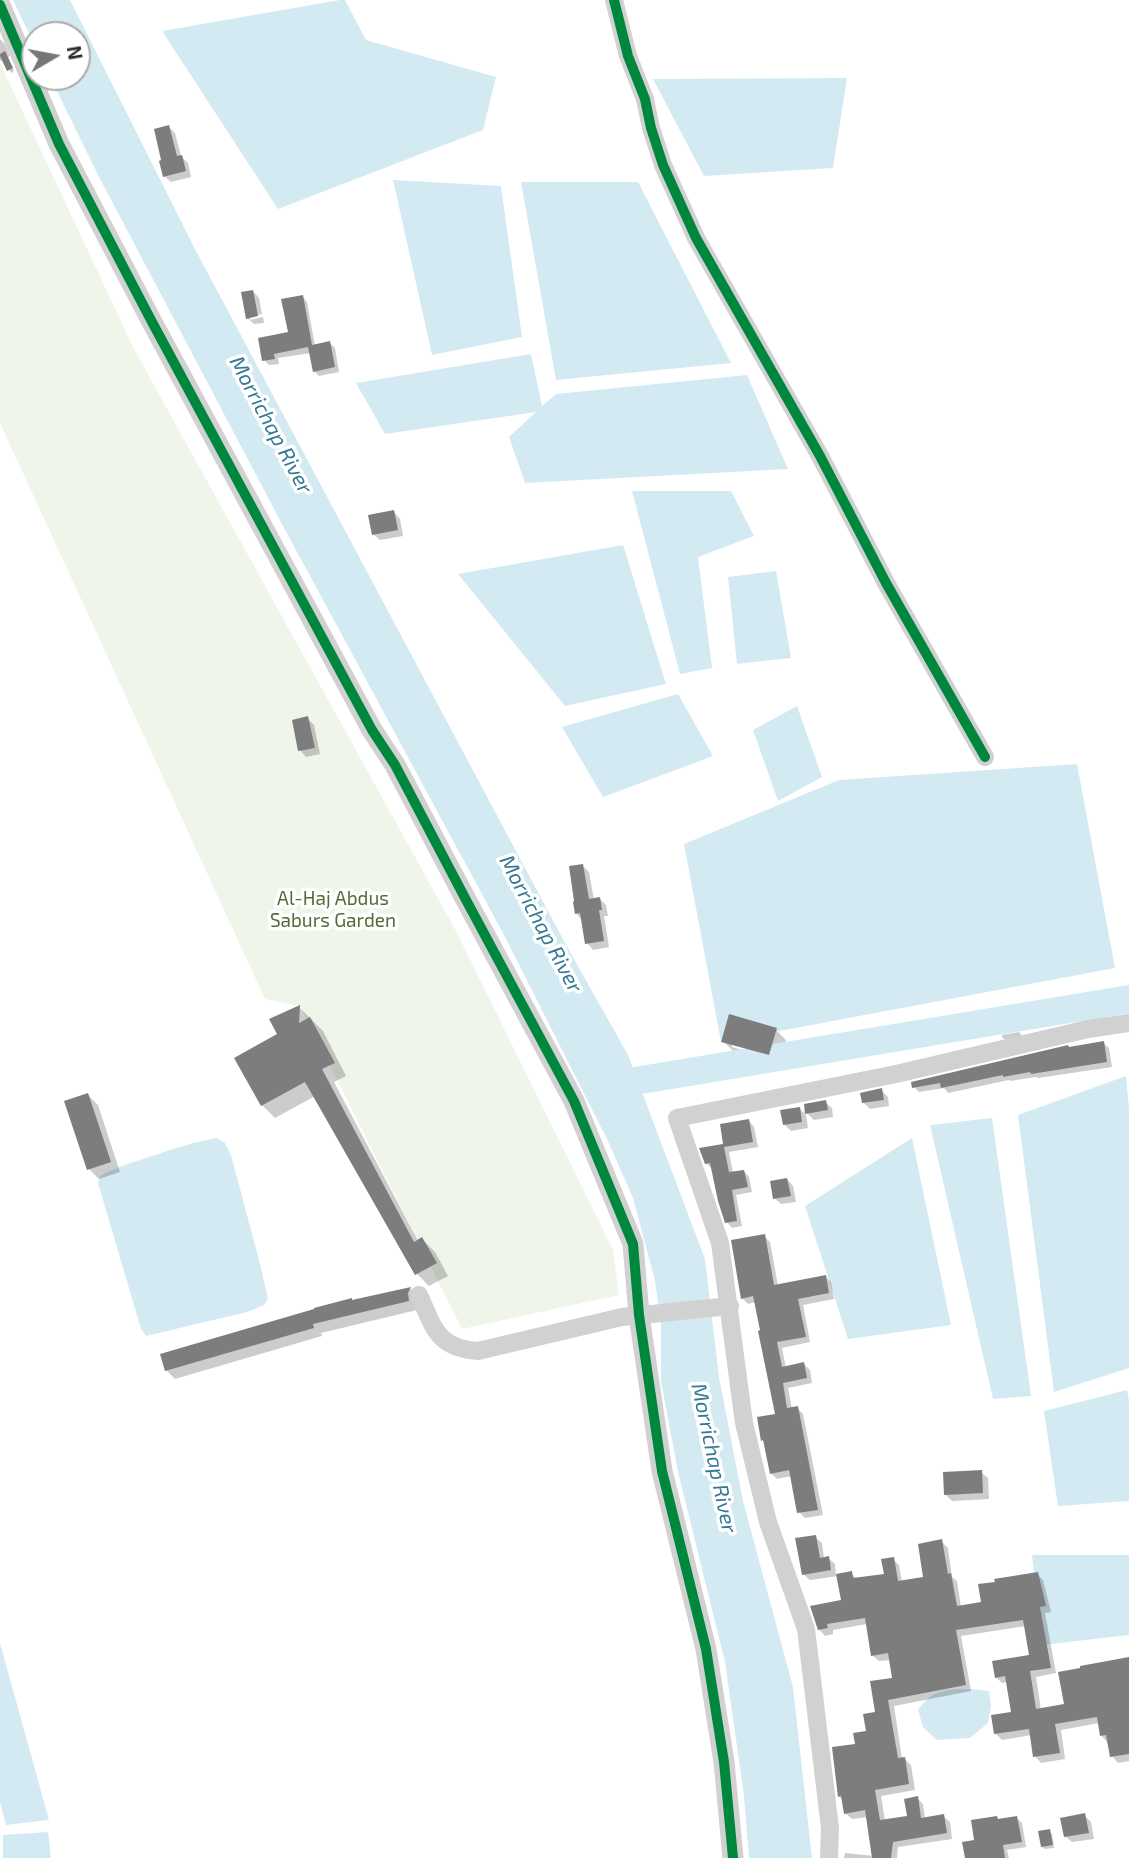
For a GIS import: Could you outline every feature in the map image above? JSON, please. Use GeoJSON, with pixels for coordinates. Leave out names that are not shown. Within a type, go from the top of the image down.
{"type":"FeatureCollection","features":[{"type":"Feature","properties":{"kind":"street"},"geometry":{"type":"LineString","coordinates":[[614,0],[628,56],[645,99],[663,165],[696,238],[820,456],[886,583],[985,757]]}},
{"type":"Feature","properties":{"kind":"street"},"geometry":{"type":"LineString","coordinates":[[0,5],[59,144],[152,323],[372,730],[395,765],[574,1101],[633,1244],[662,1471],[706,1649],[724,1762],[733,1858]]}},
{"type":"Feature","properties":{"kind":"street"},"geometry":{"type":"LineString","coordinates":[[829,1858],[830,1828],[806,1629],[768,1522],[744,1423],[726,1306],[720,1242],[677,1118],[897,1074],[1088,1028],[1129,1023]]}},
{"type":"Feature","properties":{"kind":"street"},"geometry":{"type":"LineString","coordinates":[[419,1295],[440,1337],[465,1350],[478,1351],[622,1317],[726,1306]]}},
{"type":"Feature","properties":{"kind":"green space","name":"Al-Haj Abdus Saburs Garden"},"geometry":{"type":"Polygon","coordinates":[[[0,63],[134,349],[456,931],[613,1250],[619,1295],[462,1329],[300,1006],[265,999],[0,423],[0,63]]]}},
{"type":"Feature","properties":{"kind":"water"},"geometry":{"type":"Polygon","coordinates":[[[13,0],[70,0],[81,21],[23,21],[13,0]]]}},
{"type":"Feature","properties":{"kind":"water"},"geometry":{"type":"Polygon","coordinates":[[[345,0],[366,40],[496,77],[483,130],[278,209],[162,31],[345,0]]]}},
{"type":"Feature","properties":{"kind":"water","name":"Morrichap River"},"geometry":{"type":"Polygon","coordinates":[[[91,42],[196,251],[565,943],[628,1055],[705,1259],[719,1377],[743,1501],[793,1687],[812,1858],[749,1858],[744,1796],[725,1662],[678,1472],[661,1381],[661,1325],[655,1281],[633,1198],[607,1139],[504,935],[283,526],[98,175],[57,91],[91,91],[91,42]]]}},
{"type":"Feature","properties":{"kind":"water"},"geometry":{"type":"Polygon","coordinates":[[[847,78],[833,168],[704,176],[653,79],[847,78]]]}},
{"type":"Feature","properties":{"kind":"water"},"geometry":{"type":"Polygon","coordinates":[[[393,180],[501,186],[522,337],[432,355],[393,180]]]}},
{"type":"Feature","properties":{"kind":"water"},"geometry":{"type":"Polygon","coordinates":[[[521,182],[638,182],[731,363],[556,380],[521,182]]]}},
{"type":"Feature","properties":{"kind":"water"},"geometry":{"type":"Polygon","coordinates":[[[531,354],[542,406],[556,394],[747,375],[788,469],[525,483],[509,437],[536,412],[385,434],[356,383],[531,354]]]}},
{"type":"Feature","properties":{"kind":"water"},"geometry":{"type":"Polygon","coordinates":[[[632,491],[731,491],[754,536],[698,557],[712,668],[680,674],[632,491]]]}},
{"type":"Feature","properties":{"kind":"water"},"geometry":{"type":"Polygon","coordinates":[[[623,545],[666,684],[565,706],[458,574],[623,545]]]}},
{"type":"Feature","properties":{"kind":"water"},"geometry":{"type":"Polygon","coordinates":[[[776,571],[791,658],[737,664],[728,577],[776,571]]]}},
{"type":"Feature","properties":{"kind":"water"},"geometry":{"type":"Polygon","coordinates":[[[678,694],[713,756],[603,797],[562,727],[678,694]]]}},
{"type":"Feature","properties":{"kind":"water"},"geometry":{"type":"Polygon","coordinates":[[[797,706],[822,777],[778,801],[753,730],[797,706]]]}},
{"type":"Feature","properties":{"kind":"water"},"geometry":{"type":"Polygon","coordinates":[[[1077,764],[1115,968],[721,1042],[684,844],[839,780],[1077,764]]]}},
{"type":"Feature","properties":{"kind":"water"},"geometry":{"type":"Polygon","coordinates":[[[1126,1076],[1129,1108],[1129,1368],[1054,1392],[1018,1115],[1126,1076]]]}},
{"type":"Feature","properties":{"kind":"water"},"geometry":{"type":"Polygon","coordinates":[[[992,1118],[1031,1396],[993,1399],[930,1125],[992,1118]]]}},
{"type":"Feature","properties":{"kind":"water"},"geometry":{"type":"Polygon","coordinates":[[[216,1138],[225,1143],[231,1155],[268,1299],[264,1305],[247,1312],[146,1336],[141,1329],[98,1183],[100,1176],[160,1153],[216,1138]]]}},
{"type":"Feature","properties":{"kind":"water"},"geometry":{"type":"Polygon","coordinates":[[[912,1138],[951,1325],[848,1339],[805,1206],[912,1138]]]}},
{"type":"Feature","properties":{"kind":"water"},"geometry":{"type":"Polygon","coordinates":[[[1127,1390],[1129,1501],[1058,1506],[1044,1411],[1127,1390]]]}},
{"type":"Feature","properties":{"kind":"water"},"geometry":{"type":"Polygon","coordinates":[[[1032,1555],[1129,1555],[1129,1635],[1042,1645],[1032,1555]]]}},
{"type":"Feature","properties":{"kind":"water"},"geometry":{"type":"Polygon","coordinates":[[[0,1643],[49,1820],[6,1825],[0,1802],[0,1643]]]}},
{"type":"Feature","properties":{"kind":"water"},"geometry":{"type":"Polygon","coordinates":[[[956,1689],[989,1691],[991,1706],[988,1723],[970,1738],[937,1740],[923,1727],[918,1710],[934,1694],[956,1689]]]}},
{"type":"Feature","properties":{"kind":"water"},"geometry":{"type":"Polygon","coordinates":[[[48,1832],[51,1858],[3,1858],[3,1835],[48,1832]]]}},
{"type":"Feature","properties":{"kind":"building"},"geometry":{"type":"Polygon","coordinates":[[[5,51],[13,68],[7,71],[0,56],[5,51]]]}},
{"type":"Feature","properties":{"kind":"building"},"geometry":{"type":"Polygon","coordinates":[[[169,125],[177,156],[182,155],[186,171],[163,177],[154,129],[169,125]]]}},
{"type":"Feature","properties":{"kind":"building"},"geometry":{"type":"Polygon","coordinates":[[[253,290],[258,316],[246,319],[241,292],[253,290]]]}},
{"type":"Feature","properties":{"kind":"building"},"geometry":{"type":"Polygon","coordinates":[[[303,295],[312,345],[330,341],[335,367],[313,372],[308,347],[274,354],[275,359],[262,361],[258,338],[288,332],[281,299],[303,295]]]}},
{"type":"Feature","properties":{"kind":"building"},"geometry":{"type":"Polygon","coordinates":[[[394,510],[398,530],[372,535],[368,515],[394,510]]]}},
{"type":"Feature","properties":{"kind":"building"},"geometry":{"type":"Polygon","coordinates":[[[308,716],[315,748],[298,751],[292,720],[308,716]]]}},
{"type":"Feature","properties":{"kind":"building"},"geometry":{"type":"Polygon","coordinates":[[[583,864],[589,899],[600,897],[602,910],[599,910],[604,941],[585,944],[580,913],[575,914],[569,866],[583,864]]]}},
{"type":"Feature","properties":{"kind":"building"},"geometry":{"type":"Polygon","coordinates":[[[300,1005],[299,1023],[310,1017],[335,1063],[322,1069],[414,1242],[422,1237],[437,1263],[415,1275],[305,1082],[261,1106],[234,1058],[277,1034],[269,1019],[300,1005]]]}},
{"type":"Feature","properties":{"kind":"building"},"geometry":{"type":"Polygon","coordinates":[[[729,1014],[777,1028],[769,1055],[721,1042],[729,1014]]]}},
{"type":"Feature","properties":{"kind":"building"},"geometry":{"type":"Polygon","coordinates":[[[1104,1041],[1107,1062],[1031,1074],[1003,1075],[941,1088],[940,1083],[912,1088],[911,1082],[1068,1045],[1104,1041]]]}},
{"type":"Feature","properties":{"kind":"building"},"geometry":{"type":"Polygon","coordinates":[[[882,1088],[884,1100],[862,1103],[860,1093],[882,1088]]]}},
{"type":"Feature","properties":{"kind":"building"},"geometry":{"type":"Polygon","coordinates":[[[88,1093],[111,1162],[87,1170],[64,1101],[88,1093]]]}},
{"type":"Feature","properties":{"kind":"building"},"geometry":{"type":"Polygon","coordinates":[[[826,1100],[828,1110],[805,1114],[804,1104],[826,1100]]]}},
{"type":"Feature","properties":{"kind":"building"},"geometry":{"type":"Polygon","coordinates":[[[800,1107],[802,1122],[783,1125],[780,1110],[800,1107]]]}},
{"type":"Feature","properties":{"kind":"building"},"geometry":{"type":"Polygon","coordinates":[[[749,1119],[753,1142],[724,1147],[729,1172],[744,1170],[748,1187],[732,1190],[737,1221],[725,1223],[710,1163],[705,1164],[699,1148],[723,1144],[720,1124],[749,1119]]]}},
{"type":"Feature","properties":{"kind":"building"},"geometry":{"type":"Polygon","coordinates":[[[787,1178],[791,1196],[773,1199],[770,1181],[787,1178]]]}},
{"type":"Feature","properties":{"kind":"building"},"geometry":{"type":"Polygon","coordinates":[[[765,1234],[774,1285],[826,1275],[829,1293],[798,1299],[806,1337],[777,1342],[782,1367],[804,1362],[807,1378],[783,1383],[787,1408],[798,1406],[818,1510],[797,1513],[789,1470],[770,1474],[763,1440],[761,1441],[757,1417],[775,1414],[753,1296],[741,1299],[731,1240],[765,1234]]]}},
{"type":"Feature","properties":{"kind":"building"},"geometry":{"type":"Polygon","coordinates":[[[411,1287],[408,1293],[409,1301],[313,1324],[314,1328],[165,1371],[160,1354],[314,1308],[411,1287]]]}},
{"type":"Feature","properties":{"kind":"building"},"geometry":{"type":"Polygon","coordinates":[[[982,1470],[983,1493],[944,1495],[943,1472],[982,1470]]]}},
{"type":"Feature","properties":{"kind":"building"},"geometry":{"type":"Polygon","coordinates":[[[816,1535],[820,1558],[829,1556],[831,1570],[802,1575],[795,1538],[816,1535]]]}},
{"type":"Feature","properties":{"kind":"building"},"geometry":{"type":"Polygon","coordinates":[[[942,1539],[957,1606],[981,1602],[978,1584],[1038,1572],[1046,1606],[1040,1607],[1051,1668],[1030,1671],[1036,1709],[1064,1704],[1058,1672],[1129,1657],[1129,1754],[1110,1757],[1106,1735],[1100,1736],[1097,1717],[1055,1724],[1060,1753],[1033,1757],[1029,1729],[994,1734],[991,1715],[1011,1712],[1005,1676],[995,1678],[992,1661],[1029,1655],[1023,1620],[956,1630],[966,1685],[888,1700],[898,1758],[905,1757],[909,1784],[875,1790],[880,1820],[907,1816],[904,1799],[918,1796],[921,1818],[944,1814],[947,1833],[893,1842],[891,1858],[872,1858],[865,1810],[844,1814],[841,1796],[838,1797],[832,1747],[855,1744],[853,1733],[866,1731],[863,1714],[875,1712],[870,1681],[892,1678],[888,1653],[871,1656],[865,1618],[827,1624],[828,1628],[818,1630],[810,1606],[841,1600],[836,1574],[852,1571],[853,1578],[884,1574],[881,1559],[894,1557],[898,1581],[923,1577],[918,1544],[942,1539]]]}},
{"type":"Feature","properties":{"kind":"building"},"geometry":{"type":"Polygon","coordinates":[[[1085,1813],[1089,1833],[1064,1837],[1060,1818],[1085,1813]]]}},
{"type":"Feature","properties":{"kind":"building"},"geometry":{"type":"Polygon","coordinates":[[[997,1816],[998,1819],[1017,1816],[1022,1842],[1003,1845],[1005,1858],[965,1858],[962,1842],[974,1840],[971,1820],[997,1816]]]}},
{"type":"Feature","properties":{"kind":"building"},"geometry":{"type":"Polygon","coordinates":[[[1050,1829],[1053,1845],[1041,1847],[1038,1831],[1050,1829]]]}},
{"type":"Feature","properties":{"kind":"waterway"},"geometry":{"type":"LineString","coordinates":[[623,1083],[1129,999]]}},
{"type":"Feature","properties":{"kind":"cycle path"},"geometry":{"type":"LineString","coordinates":[[614,0],[628,56],[645,99],[663,165],[696,238],[820,456],[886,583],[985,757]]}},
{"type":"Feature","properties":{"kind":"cycle path"},"geometry":{"type":"LineString","coordinates":[[0,5],[59,144],[152,322],[372,730],[395,765],[574,1101],[633,1244],[639,1315],[662,1471],[706,1649],[724,1762],[733,1858]]}}]}
